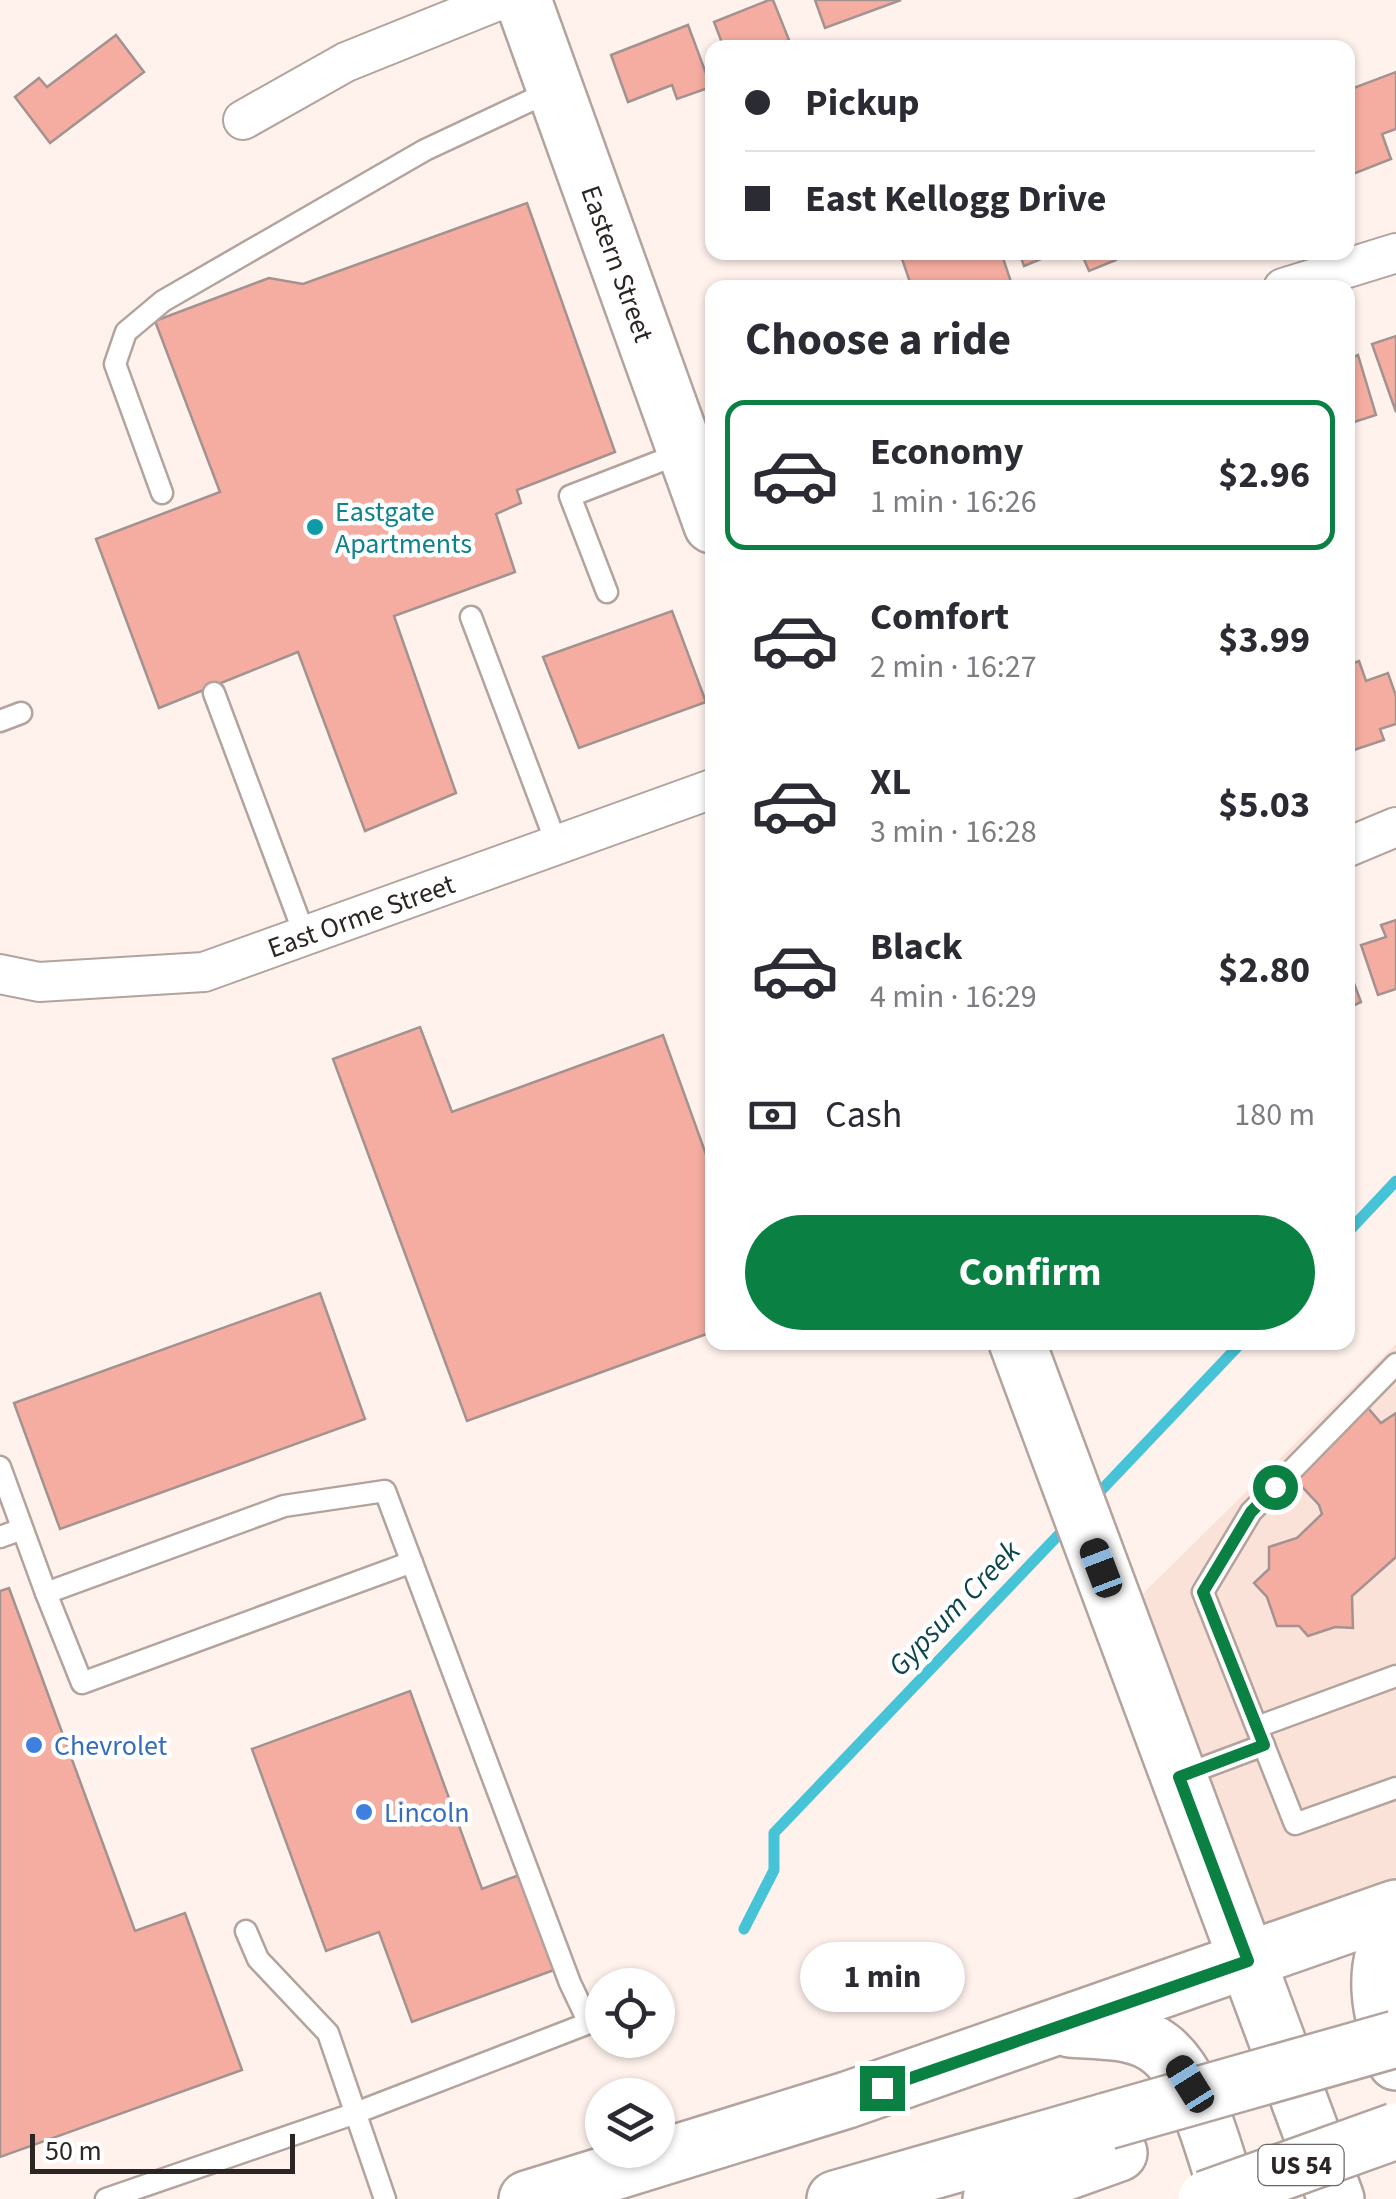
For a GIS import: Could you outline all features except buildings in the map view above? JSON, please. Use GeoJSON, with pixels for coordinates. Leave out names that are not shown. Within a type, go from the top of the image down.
{"type":"FeatureCollection","features":[{"type":"Feature","properties":{"kind":"main road","name":"Eastern Street"},"geometry":{"type":"LineString","coordinates":[[523,0],[705,499]]}},
{"type":"Feature","properties":{"kind":"main road"},"geometry":{"type":"LineString","coordinates":[[1020,1350],[1336,2199]]}},
{"type":"Feature","properties":{"kind":"main road"},"geometry":{"type":"LineString","coordinates":[[527,2199],[848,2100],[1396,1908]]}},
{"type":"Feature","properties":{"kind":"main road"},"geometry":{"type":"LineString","coordinates":[[1396,1926],[1381,1956],[1377,1989],[1396,2062]]}},
{"type":"Feature","properties":{"kind":"main road"},"geometry":{"type":"LineString","coordinates":[[1057,2028],[1114,2032],[1148,2041],[1174,2059],[1190,2084],[1230,2199]]}},
{"type":"Feature","properties":{"kind":"main road"},"geometry":{"type":"LineString","coordinates":[[835,2199],[1113,2137],[1396,2039]]}},
{"type":"Feature","properties":{"kind":"main road","name":"US 54"},"geometry":{"type":"LineString","coordinates":[[991,2199],[1113,2137],[1396,2053]]}},
{"type":"Feature","properties":{"kind":"main road","name":"US 54"},"geometry":{"type":"LineString","coordinates":[[1206,2199],[1396,2130]]}},
{"type":"Feature","properties":{"kind":"street"},"geometry":{"type":"LineString","coordinates":[[243,120],[346,62],[500,0]]}},
{"type":"Feature","properties":{"kind":"street"},"geometry":{"type":"LineString","coordinates":[[1309,280],[1396,253]]}},
{"type":"Feature","properties":{"kind":"street","name":"East Orme Street"},"geometry":{"type":"LineString","coordinates":[[0,974],[39,982],[204,972],[705,792]]}},
{"type":"Feature","properties":{"kind":"street"},"geometry":{"type":"LineString","coordinates":[[1355,844],[1396,827]]}},
{"type":"Feature","properties":{"kind":"lane"},"geometry":{"type":"LineString","coordinates":[[162,493],[116,364],[126,332],[163,301],[425,150],[555,89]]}},
{"type":"Feature","properties":{"kind":"lane"},"geometry":{"type":"LineString","coordinates":[[607,592],[570,496],[686,452]]}},
{"type":"Feature","properties":{"kind":"lane"},"geometry":{"type":"LineString","coordinates":[[471,618],[557,845]]}},
{"type":"Feature","properties":{"kind":"lane"},"geometry":{"type":"LineString","coordinates":[[214,692],[305,936]]}},
{"type":"Feature","properties":{"kind":"lane"},"geometry":{"type":"LineString","coordinates":[[0,721],[21,713]]}},
{"type":"Feature","properties":{"kind":"lane"},"geometry":{"type":"LineString","coordinates":[[1396,1364],[1251,1512],[1203,1592],[1295,1824],[1396,1788]]}},
{"type":"Feature","properties":{"kind":"lane"},"geometry":{"type":"LineString","coordinates":[[0,1467],[82,1683],[412,1562]]}},
{"type":"Feature","properties":{"kind":"lane"},"geometry":{"type":"LineString","coordinates":[[46,1593],[284,1506],[385,1491],[570,1983],[589,2023],[353,2114],[106,2199]]}},
{"type":"Feature","properties":{"kind":"lane"},"geometry":{"type":"LineString","coordinates":[[0,1537],[22,1529]]}},
{"type":"Feature","properties":{"kind":"lane"},"geometry":{"type":"LineString","coordinates":[[1179,1777],[1396,1676]]}},
{"type":"Feature","properties":{"kind":"lane"},"geometry":{"type":"LineString","coordinates":[[246,1931],[258,1959],[328,2033],[385,2199]]}},
{"type":"Feature","properties":{"kind":"shaded area"},"geometry":{"type":"Polygon","coordinates":[[[1396,1344],[1396,1889],[1234,1947],[1113,1623],[1396,1344]]]}},
{"type":"Feature","properties":{"kind":"waterway","name":"Gypsum Creek"},"geometry":{"type":"LineString","coordinates":[[1355,1225],[1396,1181]]}},
{"type":"Feature","properties":{"kind":"waterway","name":"Gypsum Creek"},"geometry":{"type":"LineString","coordinates":[[1092,1500],[1234,1350]]}},
{"type":"Feature","properties":{"kind":"waterway","name":"Gypsum Creek"},"geometry":{"type":"LineString","coordinates":[[744,1929],[774,1870],[774,1833],[1069,1524]]}},
{"type":"Feature","properties":{"kind":"place","name":"Eastgate Apartments"},"geometry":{"type":"Point","coordinates":[315,527]}},
{"type":"Feature","properties":{"kind":"place","name":"Chevrolet"},"geometry":{"type":"Point","coordinates":[34,1745]}},
{"type":"Feature","properties":{"kind":"place","name":"Lincoln"},"geometry":{"type":"Point","coordinates":[364,1812]}},
{"type":"Feature","properties":{"kind":"route"},"geometry":{"type":"LineString","coordinates":[[882,2088],[1248,1961],[1179,1777],[1264,1745],[1203,1592],[1251,1512],[1275,1487]]}}]}
